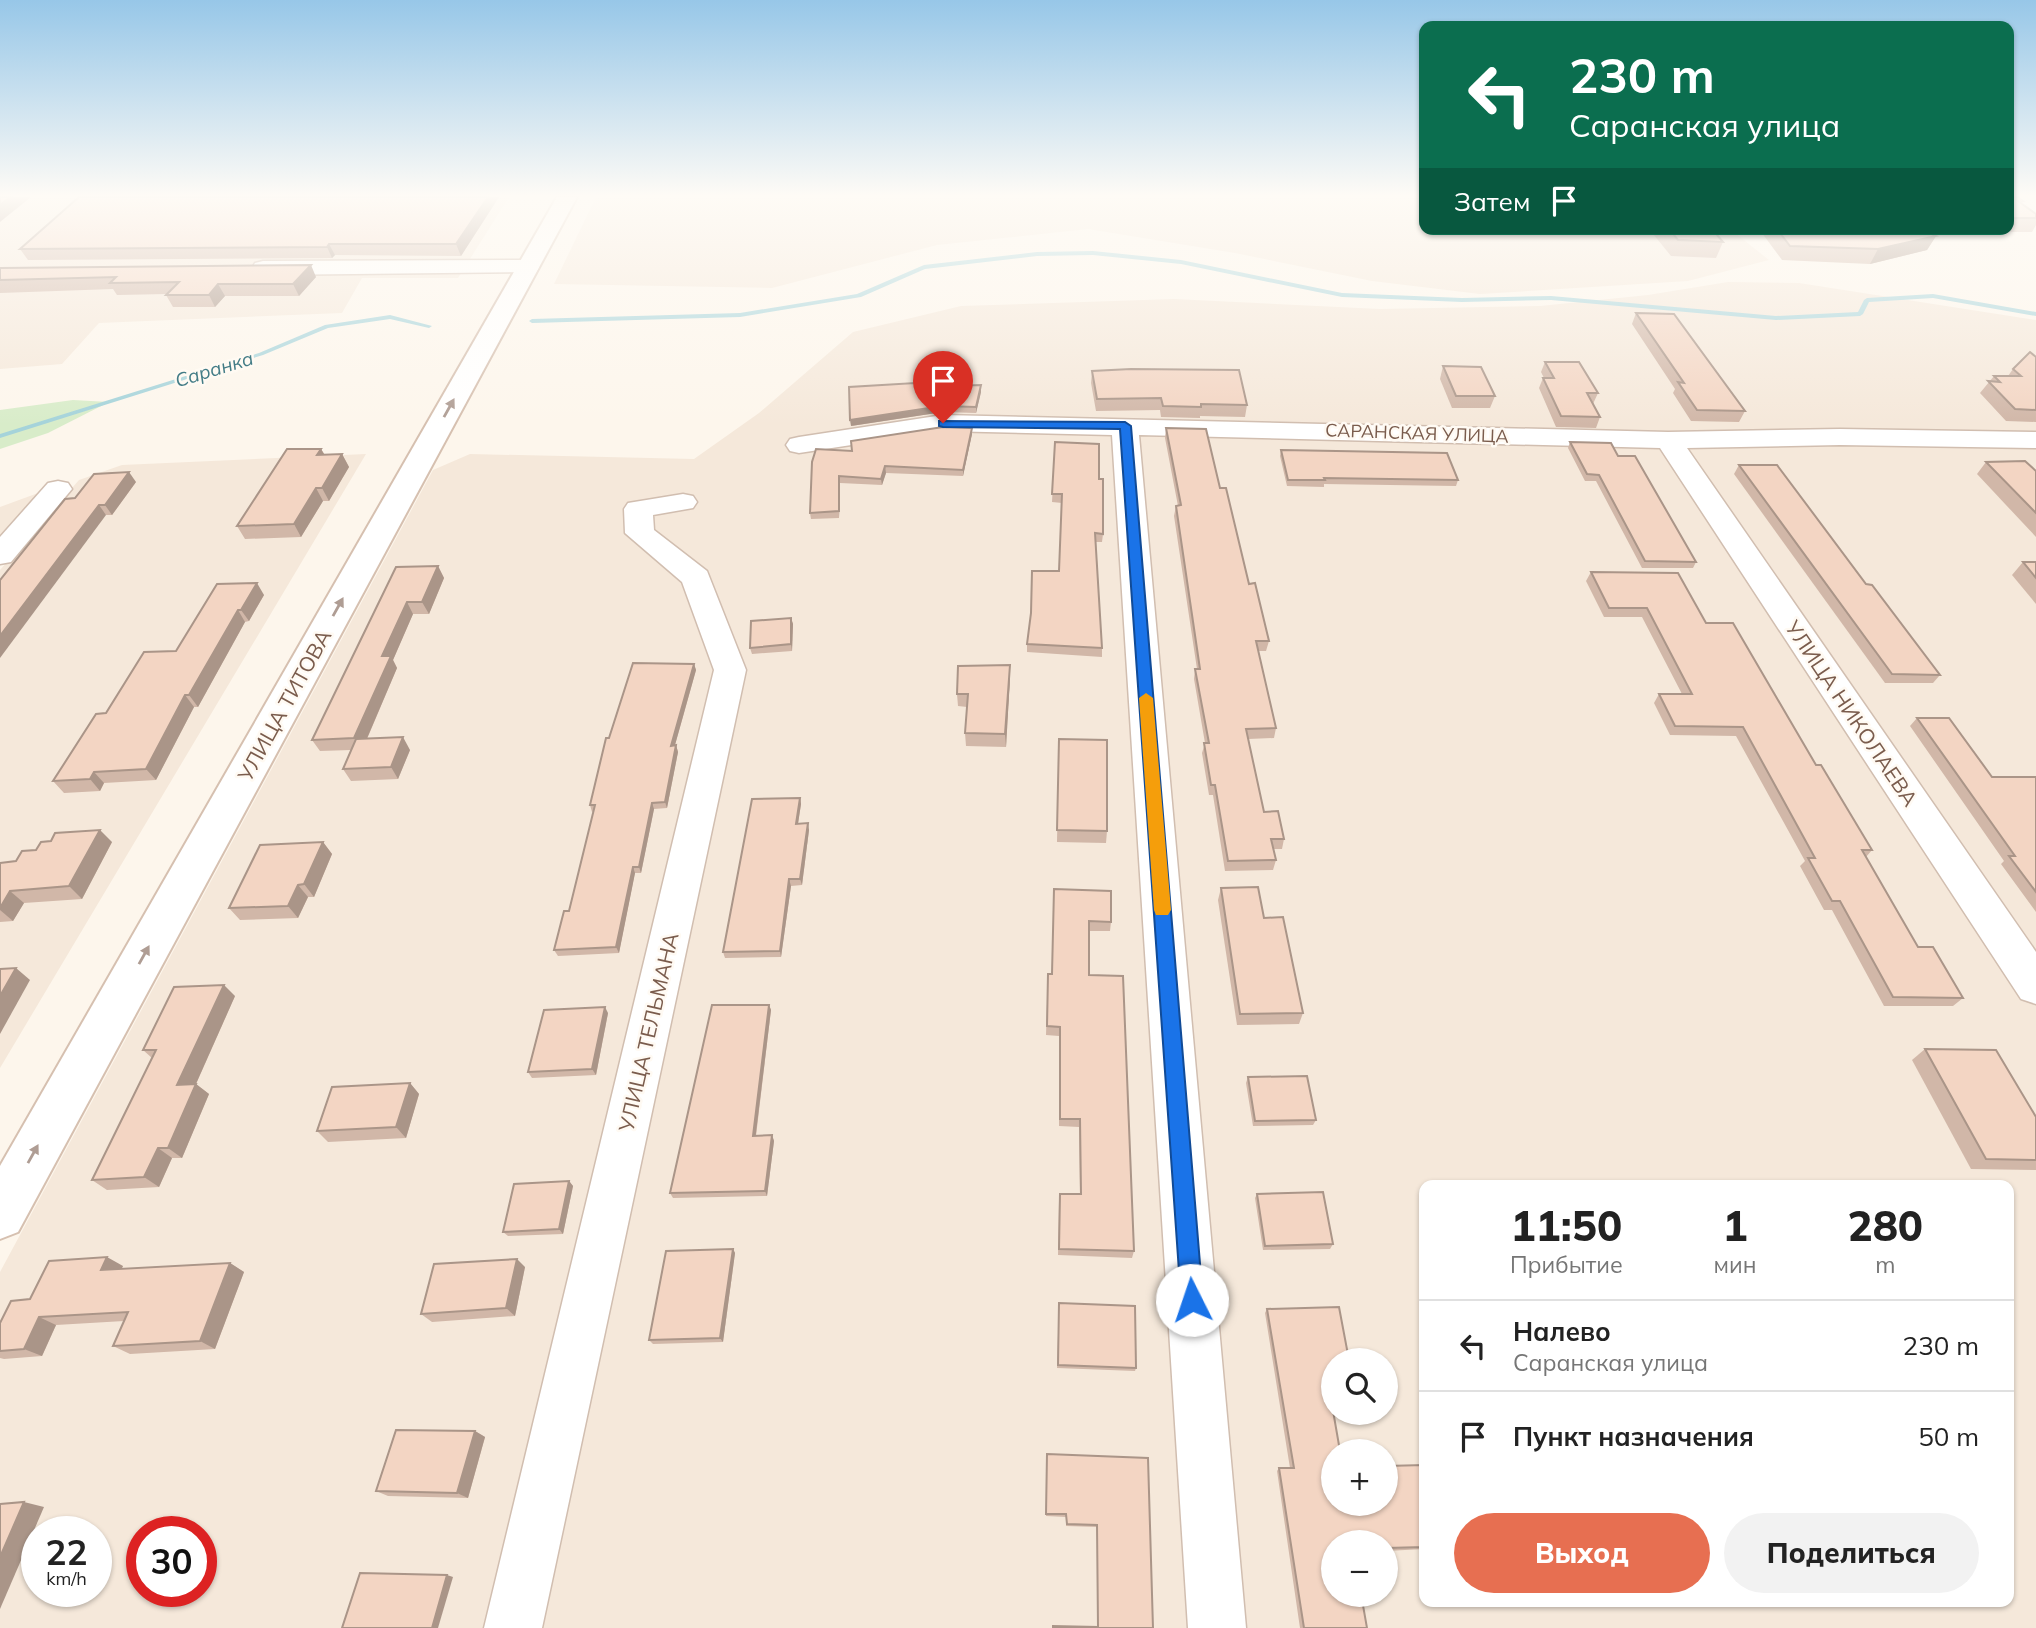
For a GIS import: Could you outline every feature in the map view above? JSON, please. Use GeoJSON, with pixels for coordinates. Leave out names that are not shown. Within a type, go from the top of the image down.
{"type":"FeatureCollection","features":[{"type":"Feature","properties":{"kind":"main road","name":"УЛИЦА ТИТОВА"},"geometry":{"type":"LineString","coordinates":[[0,1214],[525,273]]}},
{"type":"Feature","properties":{"kind":"street","name":"САРАНСКАЯ УЛИЦА"},"geometry":{"type":"LineString","coordinates":[[799,445],[943,423],[1668,440],[1840,437],[2036,440]]}},
{"type":"Feature","properties":{"kind":"street"},"geometry":{"type":"LineString","coordinates":[[1125,426],[1217,1628]]}},
{"type":"Feature","properties":{"kind":"street"},"geometry":{"type":"LineString","coordinates":[[2003,439],[2036,465]]}},
{"type":"Feature","properties":{"kind":"street","name":"УЛИЦА НИКОЛАЕВА"},"geometry":{"type":"LineString","coordinates":[[1668,440],[2036,986]]}},
{"type":"Feature","properties":{"kind":"street"},"geometry":{"type":"LineString","coordinates":[[0,555],[58,489]]}},
{"type":"Feature","properties":{"kind":"street","name":"УЛИЦА ТЕЛЬМАНА"},"geometry":{"type":"LineString","coordinates":[[513,1628],[730,670],[696,578],[640,533],[638,509],[683,502]]}},
{"type":"Feature","properties":{"kind":"shaded area"},"geometry":{"type":"Polygon","coordinates":[[[0,273],[461,273],[458,278],[362,278],[342,313],[99,323],[62,364],[0,369],[0,273]]]}},
{"type":"Feature","properties":{"kind":"shaded area"},"geometry":{"type":"Polygon","coordinates":[[[559,273],[830,273],[772,288],[554,284],[559,273]]]}},
{"type":"Feature","properties":{"kind":"shaded area"},"geometry":{"type":"Polygon","coordinates":[[[1333,273],[1719,273],[1688,281],[1480,294],[1372,281],[1333,273]]]}},
{"type":"Feature","properties":{"kind":"shaded area"},"geometry":{"type":"Polygon","coordinates":[[[1728,282],[1799,283],[2036,320],[2036,1628],[0,1628],[0,1272],[433,470],[470,454],[694,459],[759,413],[853,332],[961,306],[1174,299],[1380,309],[1540,306],[1648,295],[1728,282]]]}},
{"type":"Feature","properties":{"kind":"shaded area"},"geometry":{"type":"Polygon","coordinates":[[[366,454],[0,1068],[0,570],[79,480],[122,465],[366,454]]]}},
{"type":"Feature","properties":{"kind":"shaded area"},"geometry":{"type":"Polygon","coordinates":[[[49,489],[0,544],[0,507],[49,489]]]}},
{"type":"Feature","properties":{"kind":"green space"},"geometry":{"type":"Polygon","coordinates":[[[73,400],[109,402],[48,433],[0,449],[0,410],[73,400]]]}},
{"type":"Feature","properties":{"kind":"building"},"geometry":{"type":"Polygon","coordinates":[[[0,273],[303,273],[293,284],[218,284],[209,295],[166,295],[179,282],[110,283],[116,277],[0,280],[0,273]]]}},
{"type":"Feature","properties":{"kind":"building"},"geometry":{"type":"Polygon","coordinates":[[[1636,313],[1674,314],[1745,411],[1697,410],[1678,382],[1684,383],[1636,313]]]}},
{"type":"Feature","properties":{"kind":"building"},"geometry":{"type":"Polygon","coordinates":[[[2030,352],[2036,357],[2036,410],[2015,409],[1988,381],[2000,382],[1994,376],[2021,376],[2013,369],[2030,352]]]}},
{"type":"Feature","properties":{"kind":"building"},"geometry":{"type":"Polygon","coordinates":[[[1545,362],[1579,362],[1598,393],[1587,393],[1600,417],[1561,416],[1543,378],[1554,378],[1545,362]]]}},
{"type":"Feature","properties":{"kind":"building"},"geometry":{"type":"Polygon","coordinates":[[[1443,366],[1481,367],[1495,396],[1456,396],[1443,366]]]}},
{"type":"Feature","properties":{"kind":"building"},"geometry":{"type":"Polygon","coordinates":[[[1239,370],[1247,405],[1163,406],[1161,398],[1097,399],[1092,371],[1239,370]]]}},
{"type":"Feature","properties":{"kind":"building"},"geometry":{"type":"Polygon","coordinates":[[[915,383],[915,387],[981,385],[976,407],[942,406],[850,420],[849,387],[915,383]]]}},
{"type":"Feature","properties":{"kind":"building"},"geometry":{"type":"Polygon","coordinates":[[[943,427],[972,428],[963,470],[885,466],[881,479],[839,476],[839,511],[810,513],[812,462],[816,449],[852,451],[851,441],[943,427]]]}},
{"type":"Feature","properties":{"kind":"building"},"geometry":{"type":"Polygon","coordinates":[[[1166,428],[1206,429],[1220,488],[1226,488],[1249,584],[1255,583],[1269,641],[1256,641],[1276,728],[1246,729],[1264,812],[1278,811],[1284,839],[1271,839],[1276,860],[1228,861],[1215,785],[1211,785],[1204,743],[1209,743],[1195,669],[1200,669],[1176,506],[1181,505],[1166,428]]]}},
{"type":"Feature","properties":{"kind":"building"},"geometry":{"type":"Polygon","coordinates":[[[1055,442],[1099,444],[1099,479],[1103,479],[1103,534],[1095,533],[1102,648],[1027,644],[1032,571],[1059,571],[1062,494],[1052,494],[1055,442]]]}},
{"type":"Feature","properties":{"kind":"building"},"geometry":{"type":"Polygon","coordinates":[[[1570,442],[1611,443],[1618,456],[1635,456],[1696,562],[1645,561],[1599,475],[1587,474],[1570,442]]]}},
{"type":"Feature","properties":{"kind":"building"},"geometry":{"type":"Polygon","coordinates":[[[287,449],[321,449],[317,455],[342,454],[322,488],[316,488],[294,524],[237,526],[287,449]]]}},
{"type":"Feature","properties":{"kind":"building"},"geometry":{"type":"Polygon","coordinates":[[[1281,450],[1447,453],[1458,480],[1288,480],[1281,450]]]}},
{"type":"Feature","properties":{"kind":"building"},"geometry":{"type":"Polygon","coordinates":[[[2025,461],[2036,471],[2036,513],[1986,462],[2025,461]]]}},
{"type":"Feature","properties":{"kind":"building"},"geometry":{"type":"Polygon","coordinates":[[[1739,465],[1777,465],[1866,584],[1872,585],[1940,675],[1892,674],[1739,465]]]}},
{"type":"Feature","properties":{"kind":"building"},"geometry":{"type":"Polygon","coordinates":[[[129,472],[105,505],[99,505],[0,636],[0,580],[65,499],[75,498],[94,474],[129,472]]]}},
{"type":"Feature","properties":{"kind":"building"},"geometry":{"type":"Polygon","coordinates":[[[2023,562],[2036,562],[2036,578],[2023,562]]]}},
{"type":"Feature","properties":{"kind":"building"},"geometry":{"type":"Polygon","coordinates":[[[438,566],[422,602],[407,602],[382,656],[391,656],[354,738],[312,740],[396,567],[438,566]]]}},
{"type":"Feature","properties":{"kind":"building"},"geometry":{"type":"Polygon","coordinates":[[[1591,572],[1678,573],[1706,623],[1733,623],[1816,765],[1821,765],[1872,850],[1862,850],[1918,947],[1933,947],[1963,998],[1893,997],[1840,901],[1832,901],[1808,858],[1815,858],[1743,727],[1675,726],[1659,694],[1692,694],[1647,608],[1609,608],[1591,572]]]}},
{"type":"Feature","properties":{"kind":"building"},"geometry":{"type":"Polygon","coordinates":[[[257,583],[241,610],[238,610],[189,695],[185,695],[146,769],[94,772],[90,779],[53,781],[96,714],[106,713],[144,652],[176,651],[217,584],[257,583]]]}},
{"type":"Feature","properties":{"kind":"building"},"geometry":{"type":"Polygon","coordinates":[[[791,618],[791,644],[750,648],[751,621],[791,618]]]}},
{"type":"Feature","properties":{"kind":"building"},"geometry":{"type":"Polygon","coordinates":[[[633,663],[694,664],[671,746],[676,745],[665,802],[652,803],[639,867],[633,867],[616,947],[554,950],[564,911],[569,911],[595,805],[590,805],[606,738],[609,738],[633,663]]]}},
{"type":"Feature","properties":{"kind":"building"},"geometry":{"type":"Polygon","coordinates":[[[1010,665],[1005,734],[965,733],[968,694],[957,694],[958,666],[1010,665]]]}},
{"type":"Feature","properties":{"kind":"building"},"geometry":{"type":"Polygon","coordinates":[[[1917,718],[1949,718],[1992,777],[2036,777],[2036,892],[2009,856],[2015,856],[1917,718]]]}},
{"type":"Feature","properties":{"kind":"building"},"geometry":{"type":"Polygon","coordinates":[[[403,737],[391,767],[343,769],[356,739],[403,737]]]}},
{"type":"Feature","properties":{"kind":"building"},"geometry":{"type":"Polygon","coordinates":[[[1059,739],[1107,740],[1107,831],[1057,830],[1059,739]]]}},
{"type":"Feature","properties":{"kind":"building"},"geometry":{"type":"Polygon","coordinates":[[[800,798],[796,824],[808,823],[800,879],[789,879],[780,951],[723,952],[752,799],[800,798]]]}},
{"type":"Feature","properties":{"kind":"building"},"geometry":{"type":"Polygon","coordinates":[[[100,830],[69,886],[10,891],[0,908],[0,863],[16,861],[22,851],[36,850],[41,842],[51,841],[55,833],[100,830]]]}},
{"type":"Feature","properties":{"kind":"building"},"geometry":{"type":"Polygon","coordinates":[[[323,842],[304,884],[298,885],[288,906],[229,908],[260,845],[323,842]]]}},
{"type":"Feature","properties":{"kind":"building"},"geometry":{"type":"Polygon","coordinates":[[[1258,887],[1264,918],[1283,917],[1303,1013],[1240,1014],[1221,888],[1258,887]]]}},
{"type":"Feature","properties":{"kind":"building"},"geometry":{"type":"Polygon","coordinates":[[[1054,889],[1111,891],[1111,922],[1089,921],[1089,975],[1123,976],[1134,1251],[1059,1249],[1060,1194],[1081,1194],[1080,1119],[1060,1119],[1060,1027],[1047,1026],[1048,974],[1052,974],[1054,889]]]}},
{"type":"Feature","properties":{"kind":"building"},"geometry":{"type":"Polygon","coordinates":[[[16,968],[0,996],[0,969],[16,968]]]}},
{"type":"Feature","properties":{"kind":"building"},"geometry":{"type":"Polygon","coordinates":[[[224,985],[177,1085],[196,1084],[168,1148],[158,1148],[144,1177],[92,1180],[156,1050],[143,1050],[174,987],[224,985]]]}},
{"type":"Feature","properties":{"kind":"building"},"geometry":{"type":"Polygon","coordinates":[[[712,1005],[769,1005],[753,1136],[772,1135],[765,1191],[670,1193],[712,1005]]]}},
{"type":"Feature","properties":{"kind":"building"},"geometry":{"type":"Polygon","coordinates":[[[605,1007],[592,1069],[528,1072],[544,1010],[605,1007]]]}},
{"type":"Feature","properties":{"kind":"building"},"geometry":{"type":"Polygon","coordinates":[[[1925,1049],[1996,1050],[2036,1117],[2036,1160],[1986,1159],[1925,1049]]]}},
{"type":"Feature","properties":{"kind":"building"},"geometry":{"type":"Polygon","coordinates":[[[1307,1076],[1316,1120],[1255,1121],[1248,1077],[1307,1076]]]}},
{"type":"Feature","properties":{"kind":"building"},"geometry":{"type":"Polygon","coordinates":[[[410,1083],[396,1127],[317,1131],[332,1087],[410,1083]]]}},
{"type":"Feature","properties":{"kind":"building"},"geometry":{"type":"Polygon","coordinates":[[[569,1181],[559,1229],[503,1232],[514,1184],[569,1181]]]}},
{"type":"Feature","properties":{"kind":"building"},"geometry":{"type":"Polygon","coordinates":[[[1323,1192],[1333,1244],[1265,1246],[1257,1194],[1323,1192]]]}},
{"type":"Feature","properties":{"kind":"building"},"geometry":{"type":"Polygon","coordinates":[[[733,1249],[720,1338],[649,1340],[666,1251],[733,1249]]]}},
{"type":"Feature","properties":{"kind":"building"},"geometry":{"type":"Polygon","coordinates":[[[107,1257],[101,1270],[230,1263],[200,1341],[113,1346],[128,1312],[39,1317],[24,1349],[0,1351],[0,1323],[11,1301],[30,1299],[49,1261],[107,1257]]]}},
{"type":"Feature","properties":{"kind":"building"},"geometry":{"type":"Polygon","coordinates":[[[517,1259],[506,1308],[421,1314],[434,1264],[517,1259]]]}},
{"type":"Feature","properties":{"kind":"building"},"geometry":{"type":"Polygon","coordinates":[[[1059,1303],[1135,1306],[1136,1368],[1058,1365],[1059,1303]]]}},
{"type":"Feature","properties":{"kind":"building"},"geometry":{"type":"Polygon","coordinates":[[[1339,1307],[1347,1348],[1321,1348],[1321,1425],[1335,1425],[1338,1439],[1321,1439],[1321,1516],[1398,1516],[1398,1466],[1419,1465],[1419,1547],[1398,1548],[1398,1530],[1321,1530],[1321,1607],[1363,1607],[1367,1628],[1304,1628],[1279,1468],[1294,1468],[1267,1309],[1339,1307]]]}},
{"type":"Feature","properties":{"kind":"building"},"geometry":{"type":"Polygon","coordinates":[[[396,1430],[475,1431],[457,1493],[376,1491],[396,1430]]]}},
{"type":"Feature","properties":{"kind":"building"},"geometry":{"type":"Polygon","coordinates":[[[1047,1454],[1148,1458],[1153,1628],[1053,1628],[1098,1627],[1097,1525],[1067,1524],[1066,1514],[1046,1514],[1047,1454]]]}},
{"type":"Feature","properties":{"kind":"building"},"geometry":{"type":"Polygon","coordinates":[[[24,1502],[0,1557],[0,1504],[24,1502]]]}},
{"type":"Feature","properties":{"kind":"building"},"geometry":{"type":"Polygon","coordinates":[[[360,1573],[447,1575],[432,1628],[342,1628],[360,1573]]]}},
{"type":"Feature","properties":{"kind":"waterway","name":"Саранка"},"geometry":{"type":"LineString","coordinates":[[532,321],[740,315],[859,296],[911,273]]}},
{"type":"Feature","properties":{"kind":"waterway","name":"Саранка"},"geometry":{"type":"LineString","coordinates":[[1235,273],[1342,295],[1462,300],[1551,298],[1776,318],[1860,314],[1867,300],[1933,296],[2036,314]]}},
{"type":"Feature","properties":{"kind":"waterway","name":"Саранка"},"geometry":{"type":"LineString","coordinates":[[0,436],[261,354],[327,326],[390,317],[429,326]]}},
{"type":"Feature","properties":{"kind":"slow traffic"},"geometry":{"type":"LineString","coordinates":[[1146,698],[1162,910]]}},
{"type":"Feature","properties":{"kind":"route"},"geometry":{"type":"LineString","coordinates":[[943,423],[1125,426],[1192,1300]]}}]}
